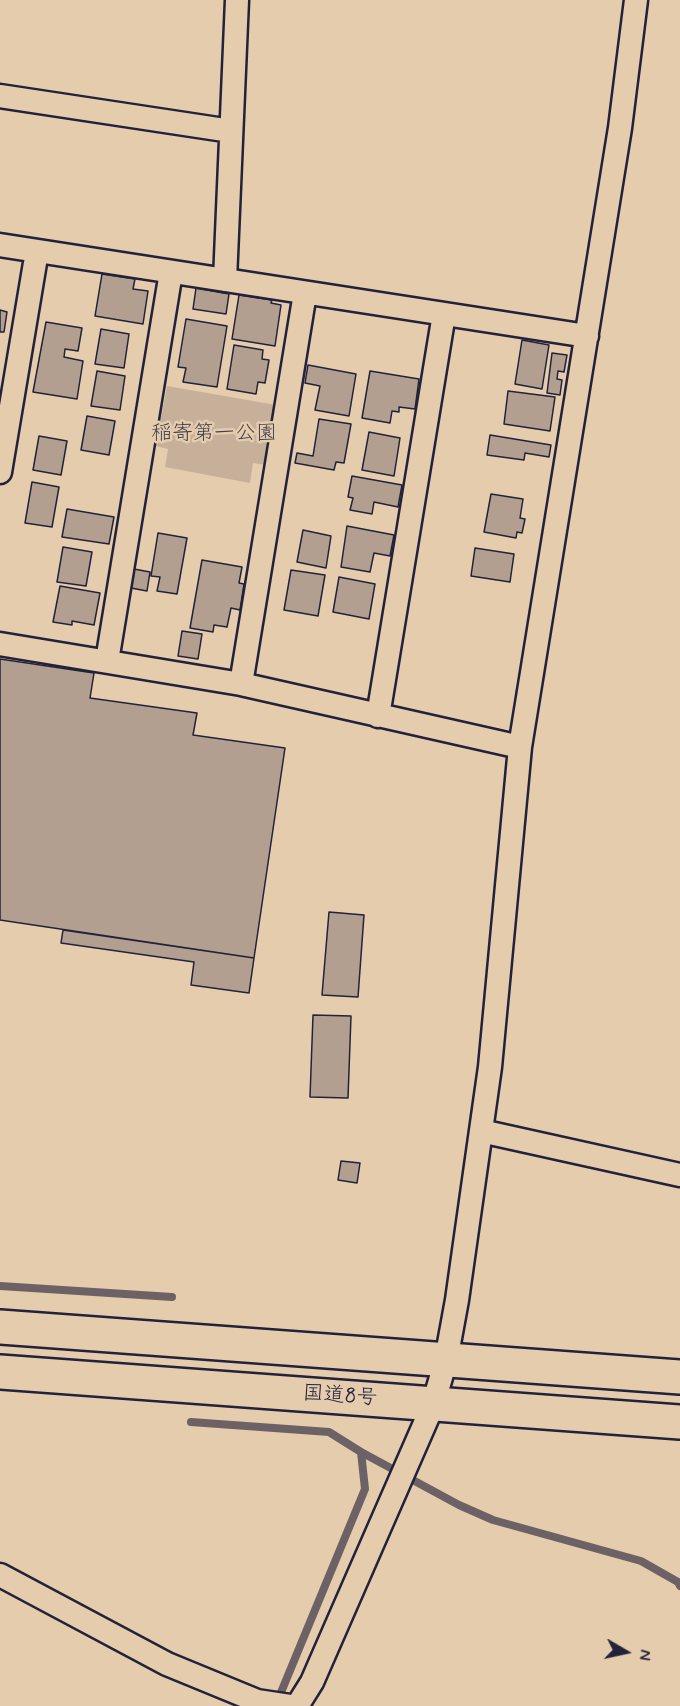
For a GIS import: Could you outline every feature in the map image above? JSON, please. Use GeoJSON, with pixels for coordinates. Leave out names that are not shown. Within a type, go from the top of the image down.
{"type":"FeatureCollection","features":[{"type":"Feature","properties":{"kind":"highway"},"geometry":{"type":"LineString","coordinates":[[0,1327],[680,1377]]}},
{"type":"Feature","properties":{"kind":"highway","name":"国道8号"},"geometry":{"type":"LineString","coordinates":[[0,1372],[680,1422]]}},
{"type":"Feature","properties":{"kind":"street"},"geometry":{"type":"LineString","coordinates":[[225,280],[237,0]]}},
{"type":"Feature","properties":{"kind":"street"},"geometry":{"type":"LineString","coordinates":[[297,1706],[312,1682],[433,1405],[446,1360],[457,1300],[490,1067],[520,747],[620,128],[636,0]]}},
{"type":"Feature","properties":{"kind":"street"},"geometry":{"type":"LineString","coordinates":[[0,96],[231,131]]}},
{"type":"Feature","properties":{"kind":"street"},"geometry":{"type":"LineString","coordinates":[[0,245],[586,336]]}},
{"type":"Feature","properties":{"kind":"street"},"geometry":{"type":"LineString","coordinates":[[0,472],[37,251]]}},
{"type":"Feature","properties":{"kind":"street"},"geometry":{"type":"LineString","coordinates":[[107,661],[171,272]]}},
{"type":"Feature","properties":{"kind":"street"},"geometry":{"type":"LineString","coordinates":[[241,684],[305,293]]}},
{"type":"Feature","properties":{"kind":"street"},"geometry":{"type":"LineString","coordinates":[[378,716],[444,314]]}},
{"type":"Feature","properties":{"kind":"street"},"geometry":{"type":"LineString","coordinates":[[0,644],[241,684],[520,747]]}},
{"type":"Feature","properties":{"kind":"street"},"geometry":{"type":"LineString","coordinates":[[481,1131],[680,1175]]}},
{"type":"Feature","properties":{"kind":"street"},"geometry":{"type":"LineString","coordinates":[[0,1575],[167,1664],[257,1701],[290,1706]]}},
{"type":"Feature","properties":{"kind":"green space","name":"稲寄第一公園"},"geometry":{"type":"Polygon","coordinates":[[[167,386],[276,405],[266,465],[253,463],[250,483],[165,467],[168,449],[156,446],[167,386]]]}},
{"type":"Feature","properties":{"kind":"building"},"geometry":{"type":"Polygon","coordinates":[[[102,274],[135,279],[133,289],[148,291],[143,324],[95,316],[102,274]]]}},
{"type":"Feature","properties":{"kind":"building"},"geometry":{"type":"Polygon","coordinates":[[[196,288],[229,294],[226,314],[193,309],[196,288]]]}},
{"type":"Feature","properties":{"kind":"building"},"geometry":{"type":"Polygon","coordinates":[[[239,295],[272,300],[271,303],[281,305],[275,346],[232,339],[239,295]]]}},
{"type":"Feature","properties":{"kind":"building"},"geometry":{"type":"Polygon","coordinates":[[[0,310],[7,312],[4,332],[0,332],[0,310]]]}},
{"type":"Feature","properties":{"kind":"building"},"geometry":{"type":"Polygon","coordinates":[[[186,319],[227,326],[217,387],[183,382],[186,368],[178,367],[186,319]]]}},
{"type":"Feature","properties":{"kind":"building"},"geometry":{"type":"Polygon","coordinates":[[[46,322],[82,328],[78,351],[65,349],[64,357],[83,361],[77,399],[33,392],[46,322]]]}},
{"type":"Feature","properties":{"kind":"building"},"geometry":{"type":"Polygon","coordinates":[[[101,329],[129,334],[124,368],[95,364],[101,329]]]}},
{"type":"Feature","properties":{"kind":"building"},"geometry":{"type":"Polygon","coordinates":[[[522,340],[549,345],[542,389],[515,384],[522,340]]]}},
{"type":"Feature","properties":{"kind":"building"},"geometry":{"type":"Polygon","coordinates":[[[234,345],[263,350],[262,359],[269,360],[265,383],[258,382],[256,394],[227,389],[234,345]]]}},
{"type":"Feature","properties":{"kind":"building"},"geometry":{"type":"Polygon","coordinates":[[[552,353],[567,355],[564,372],[558,371],[557,379],[562,380],[560,395],[547,393],[552,353]]]}},
{"type":"Feature","properties":{"kind":"building"},"geometry":{"type":"Polygon","coordinates":[[[308,365],[356,374],[349,416],[315,410],[320,386],[305,383],[308,365]]]}},
{"type":"Feature","properties":{"kind":"building"},"geometry":{"type":"Polygon","coordinates":[[[97,371],[125,376],[120,410],[91,406],[97,371]]]}},
{"type":"Feature","properties":{"kind":"building"},"geometry":{"type":"Polygon","coordinates":[[[370,371],[419,379],[415,409],[399,407],[399,412],[392,411],[390,423],[362,418],[370,371]]]}},
{"type":"Feature","properties":{"kind":"building"},"geometry":{"type":"Polygon","coordinates":[[[508,391],[555,397],[550,431],[504,424],[508,391]]]}},
{"type":"Feature","properties":{"kind":"building"},"geometry":{"type":"Polygon","coordinates":[[[87,416],[115,421],[109,455],[81,450],[87,416]]]}},
{"type":"Feature","properties":{"kind":"building"},"geometry":{"type":"Polygon","coordinates":[[[319,419],[351,424],[344,463],[336,462],[334,470],[295,463],[297,453],[313,456],[319,419]]]}},
{"type":"Feature","properties":{"kind":"building"},"geometry":{"type":"Polygon","coordinates":[[[369,432],[400,438],[394,476],[362,470],[369,432]]]}},
{"type":"Feature","properties":{"kind":"building"},"geometry":{"type":"Polygon","coordinates":[[[490,435],[551,445],[549,457],[525,453],[524,460],[487,455],[490,435]]]}},
{"type":"Feature","properties":{"kind":"building"},"geometry":{"type":"Polygon","coordinates":[[[39,436],[67,441],[61,475],[33,470],[39,436]]]}},
{"type":"Feature","properties":{"kind":"building"},"geometry":{"type":"Polygon","coordinates":[[[352,476],[402,485],[398,507],[374,502],[372,514],[350,510],[353,498],[348,497],[352,476]]]}},
{"type":"Feature","properties":{"kind":"building"},"geometry":{"type":"Polygon","coordinates":[[[32,482],[59,487],[52,527],[25,523],[32,482]]]}},
{"type":"Feature","properties":{"kind":"building"},"geometry":{"type":"Polygon","coordinates":[[[491,494],[523,499],[520,518],[525,519],[522,533],[517,532],[516,538],[484,532],[491,494]]]}},
{"type":"Feature","properties":{"kind":"building"},"geometry":{"type":"Polygon","coordinates":[[[67,509],[114,517],[109,544],[62,537],[67,509]]]}},
{"type":"Feature","properties":{"kind":"building"},"geometry":{"type":"Polygon","coordinates":[[[347,526],[394,535],[390,556],[374,553],[370,572],[341,567],[347,526]]]}},
{"type":"Feature","properties":{"kind":"building"},"geometry":{"type":"Polygon","coordinates":[[[303,530],[331,536],[326,568],[297,562],[303,530]]]}},
{"type":"Feature","properties":{"kind":"building"},"geometry":{"type":"Polygon","coordinates":[[[158,533],[187,538],[177,594],[157,591],[160,577],[151,576],[158,533]]]}},
{"type":"Feature","properties":{"kind":"building"},"geometry":{"type":"Polygon","coordinates":[[[63,547],[92,552],[86,586],[57,582],[63,547]]]}},
{"type":"Feature","properties":{"kind":"building"},"geometry":{"type":"Polygon","coordinates":[[[475,548],[514,554],[510,582],[471,576],[475,548]]]}},
{"type":"Feature","properties":{"kind":"building"},"geometry":{"type":"Polygon","coordinates":[[[202,560],[242,567],[239,583],[244,584],[240,610],[231,608],[227,627],[214,625],[213,632],[190,628],[202,560]]]}},
{"type":"Feature","properties":{"kind":"building"},"geometry":{"type":"Polygon","coordinates":[[[134,569],[150,572],[147,591],[131,588],[134,569]]]}},
{"type":"Feature","properties":{"kind":"building"},"geometry":{"type":"Polygon","coordinates":[[[291,570],[325,575],[318,616],[284,610],[291,570]]]}},
{"type":"Feature","properties":{"kind":"building"},"geometry":{"type":"Polygon","coordinates":[[[339,577],[375,584],[369,619],[333,612],[339,577]]]}},
{"type":"Feature","properties":{"kind":"building"},"geometry":{"type":"Polygon","coordinates":[[[60,586],[100,593],[94,625],[72,621],[72,625],[53,622],[60,586]]]}},
{"type":"Feature","properties":{"kind":"building"},"geometry":{"type":"Polygon","coordinates":[[[182,631],[202,634],[198,659],[178,656],[182,631]]]}},
{"type":"Feature","properties":{"kind":"building"},"geometry":{"type":"Polygon","coordinates":[[[0,659],[94,673],[90,698],[197,713],[193,735],[285,748],[254,958],[0,920],[0,659]]]}},
{"type":"Feature","properties":{"kind":"building"},"geometry":{"type":"Polygon","coordinates":[[[329,912],[364,915],[358,997],[322,995],[329,912]]]}},
{"type":"Feature","properties":{"kind":"building"},"geometry":{"type":"Polygon","coordinates":[[[63,930],[254,958],[249,993],[191,985],[194,962],[61,943],[63,930]]]}},
{"type":"Feature","properties":{"kind":"building"},"geometry":{"type":"Polygon","coordinates":[[[313,1015],[351,1016],[348,1098],[310,1097],[313,1015]]]}},
{"type":"Feature","properties":{"kind":"building"},"geometry":{"type":"Polygon","coordinates":[[[341,1161],[360,1163],[357,1183],[338,1180],[341,1161]]]}},
{"type":"Feature","properties":{"kind":"waterway"},"geometry":{"type":"LineString","coordinates":[[0,1286],[172,1297]]}},
{"type":"Feature","properties":{"kind":"waterway"},"geometry":{"type":"LineString","coordinates":[[191,1422],[329,1432],[459,1505],[493,1520],[641,1561],[678,1582],[680,1586]]}},
{"type":"Feature","properties":{"kind":"waterway"},"geometry":{"type":"LineString","coordinates":[[277,1702],[365,1489],[361,1452]]}}]}
